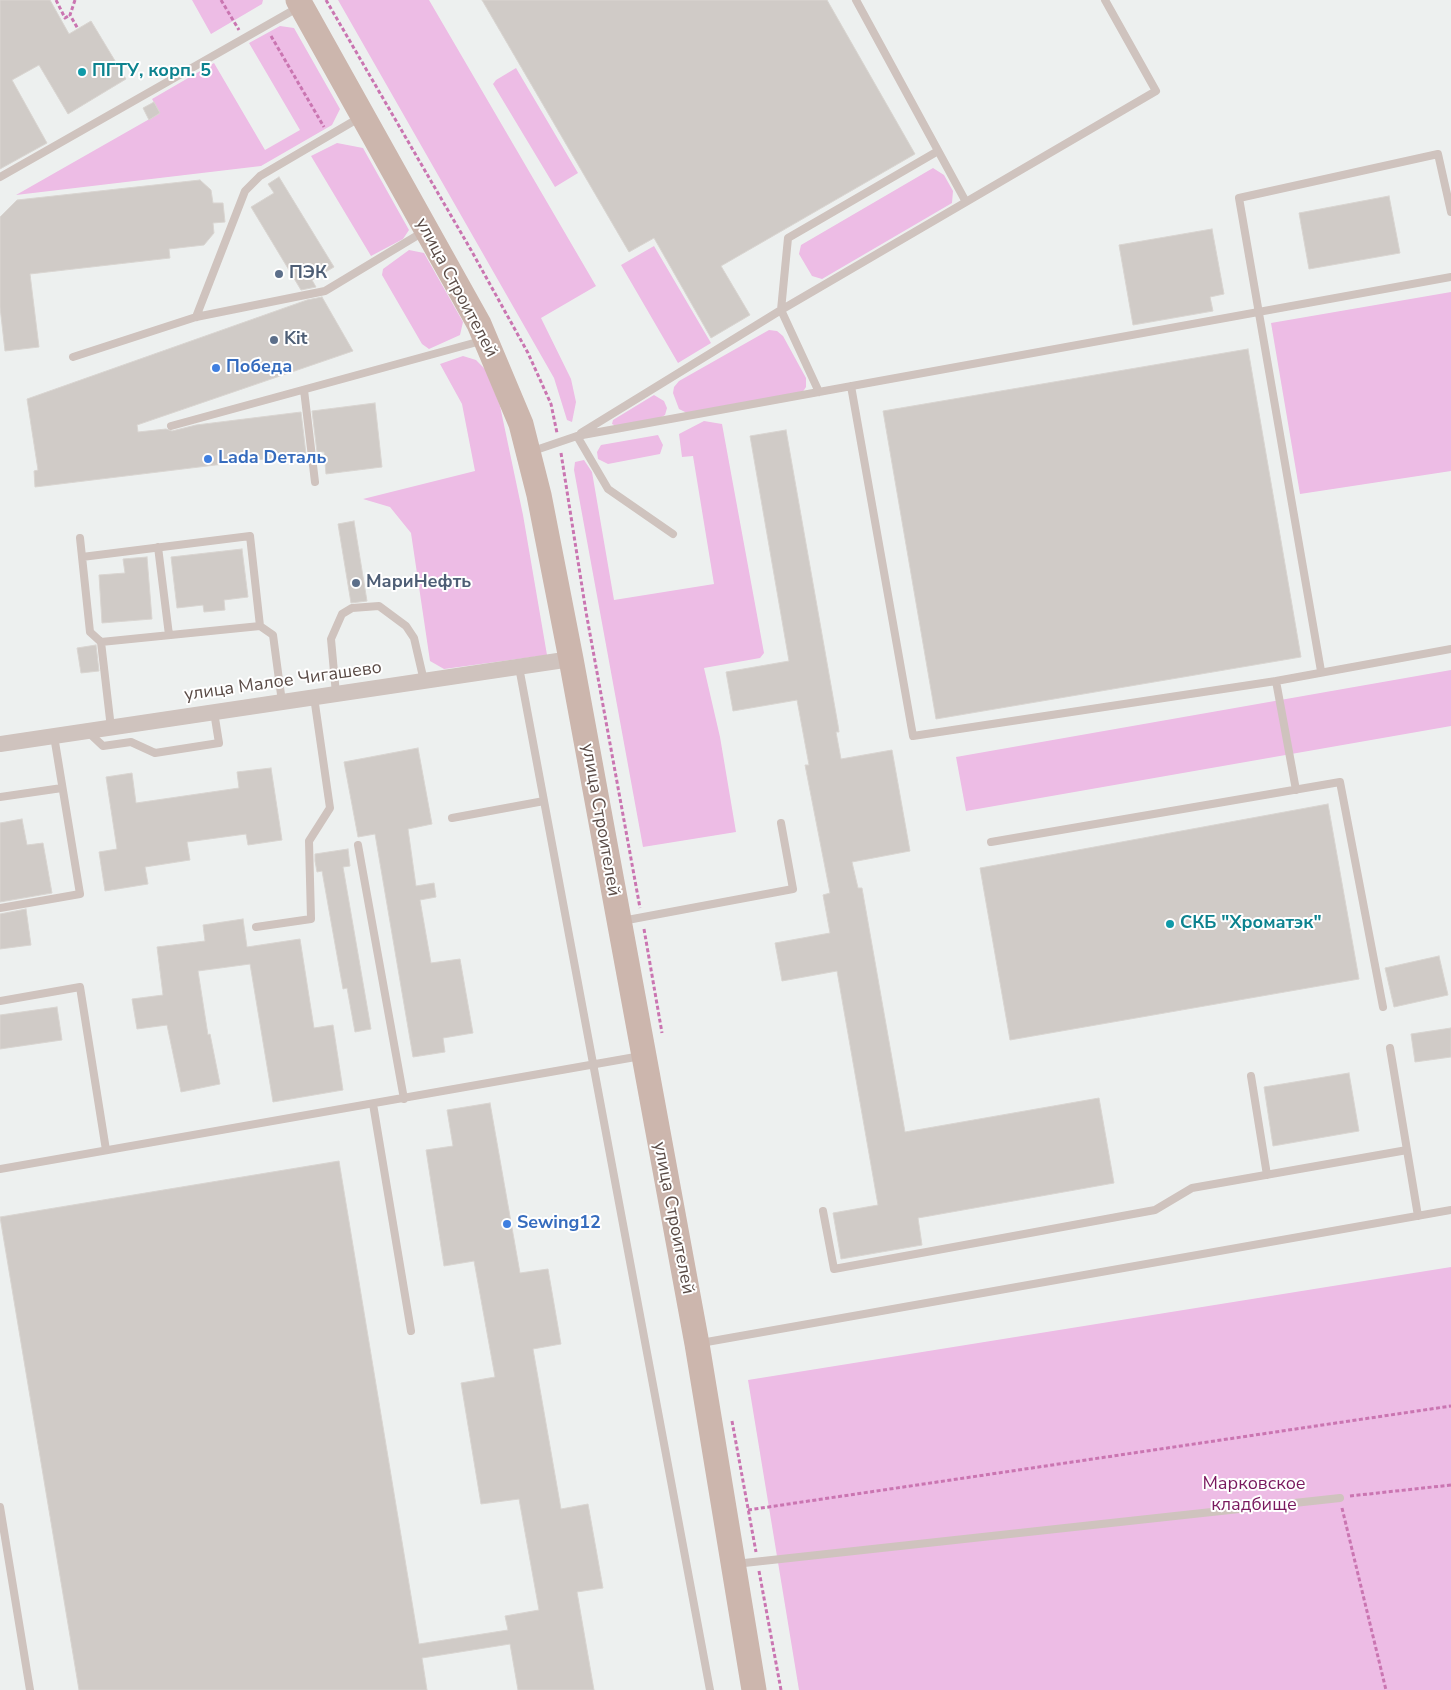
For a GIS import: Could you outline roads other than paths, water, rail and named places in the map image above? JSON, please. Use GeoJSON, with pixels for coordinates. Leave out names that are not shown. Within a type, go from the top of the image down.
{"type":"FeatureCollection","features":[{"type":"Feature","properties":{"kind":"main road","name":"улица Строителей"},"geometry":{"type":"LineString","coordinates":[[299,3],[363,115],[486,340],[521,424],[529,452],[571,659],[642,1056],[697,1344],[754,1690]]}},
{"type":"Feature","properties":{"kind":"street","name":"улица Малое Чигашево"},"geometry":{"type":"LineString","coordinates":[[0,744],[571,659]]}},
{"type":"Feature","properties":{"kind":"lane"},"geometry":{"type":"LineString","coordinates":[[856,0],[966,202]]}},
{"type":"Feature","properties":{"kind":"lane"},"geometry":{"type":"LineString","coordinates":[[577,436],[781,310],[1156,91],[1105,0]]}},
{"type":"Feature","properties":{"kind":"lane"},"geometry":{"type":"LineString","coordinates":[[0,177],[244,39],[299,3]]}},
{"type":"Feature","properties":{"kind":"lane"},"geometry":{"type":"LineString","coordinates":[[196,317],[245,191],[260,176],[363,115]]}},
{"type":"Feature","properties":{"kind":"lane"},"geometry":{"type":"LineString","coordinates":[[819,392],[781,310],[788,238],[938,151]]}},
{"type":"Feature","properties":{"kind":"lane"},"geometry":{"type":"LineString","coordinates":[[1321,671],[1239,198],[1438,154],[1451,212]]}},
{"type":"Feature","properties":{"kind":"lane"},"geometry":{"type":"LineString","coordinates":[[73,357],[196,317],[325,291],[425,230]]}},
{"type":"Feature","properties":{"kind":"lane"},"geometry":{"type":"LineString","coordinates":[[529,452],[577,436],[1451,277]]}},
{"type":"Feature","properties":{"kind":"lane"},"geometry":{"type":"LineString","coordinates":[[171,426],[486,340]]}},
{"type":"Feature","properties":{"kind":"lane"},"geometry":{"type":"LineString","coordinates":[[851,386],[913,736],[1276,681],[1321,671],[1451,649]]}},
{"type":"Feature","properties":{"kind":"lane"},"geometry":{"type":"LineString","coordinates":[[304,390],[315,482]]}},
{"type":"Feature","properties":{"kind":"lane"},"geometry":{"type":"LineString","coordinates":[[577,436],[608,488],[673,534]]}},
{"type":"Feature","properties":{"kind":"lane"},"geometry":{"type":"LineString","coordinates":[[82,557],[250,536],[260,626]]}},
{"type":"Feature","properties":{"kind":"lane"},"geometry":{"type":"LineString","coordinates":[[80,538],[90,632],[101,642],[111,728]]}},
{"type":"Feature","properties":{"kind":"lane"},"geometry":{"type":"LineString","coordinates":[[158,547],[169,635]]}},
{"type":"Feature","properties":{"kind":"lane"},"geometry":{"type":"LineString","coordinates":[[336,694],[331,639],[342,614],[360,607],[379,606],[406,626],[414,638],[424,681]]}},
{"type":"Feature","properties":{"kind":"lane"},"geometry":{"type":"LineString","coordinates":[[101,642],[260,626],[274,635],[282,702]]}},
{"type":"Feature","properties":{"kind":"lane"},"geometry":{"type":"LineString","coordinates":[[519,667],[710,1690]]}},
{"type":"Feature","properties":{"kind":"lane"},"geometry":{"type":"LineString","coordinates":[[1276,681],[1296,790]]}},
{"type":"Feature","properties":{"kind":"lane"},"geometry":{"type":"LineString","coordinates":[[256,928],[311,919],[309,841],[330,808],[314,697]]}},
{"type":"Feature","properties":{"kind":"lane"},"geometry":{"type":"LineString","coordinates":[[87,731],[103,746],[131,742],[155,753],[220,743],[214,712]]}},
{"type":"Feature","properties":{"kind":"lane"},"geometry":{"type":"LineString","coordinates":[[0,908],[80,894],[54,736]]}},
{"type":"Feature","properties":{"kind":"lane"},"geometry":{"type":"LineString","coordinates":[[991,842],[1340,782],[1383,1007]]}},
{"type":"Feature","properties":{"kind":"lane"},"geometry":{"type":"LineString","coordinates":[[0,798],[62,788]]}},
{"type":"Feature","properties":{"kind":"lane"},"geometry":{"type":"LineString","coordinates":[[452,818],[544,800]]}},
{"type":"Feature","properties":{"kind":"lane"},"geometry":{"type":"LineString","coordinates":[[618,922],[793,888],[781,824]]}},
{"type":"Feature","properties":{"kind":"lane"},"geometry":{"type":"LineString","coordinates":[[358,845],[404,1099]]}},
{"type":"Feature","properties":{"kind":"lane"},"geometry":{"type":"LineString","coordinates":[[0,1001],[80,987],[106,1150]]}},
{"type":"Feature","properties":{"kind":"lane"},"geometry":{"type":"LineString","coordinates":[[1390,1048],[1418,1216]]}},
{"type":"Feature","properties":{"kind":"lane"},"geometry":{"type":"LineString","coordinates":[[0,1168],[642,1056]]}},
{"type":"Feature","properties":{"kind":"lane"},"geometry":{"type":"LineString","coordinates":[[1251,1076],[1267,1174]]}},
{"type":"Feature","properties":{"kind":"lane"},"geometry":{"type":"LineString","coordinates":[[373,1104],[411,1331]]}},
{"type":"Feature","properties":{"kind":"lane"},"geometry":{"type":"LineString","coordinates":[[823,1211],[834,1269],[1155,1210],[1192,1188],[1407,1150]]}},
{"type":"Feature","properties":{"kind":"lane"},"geometry":{"type":"LineString","coordinates":[[697,1344],[1451,1210]]}},
{"type":"Feature","properties":{"kind":"lane"},"geometry":{"type":"LineString","coordinates":[[733,1565],[1340,1498]]}},
{"type":"Feature","properties":{"kind":"lane"},"geometry":{"type":"LineString","coordinates":[[0,1507],[30,1690]]}},
{"type":"Feature","properties":{"kind":"place","name":"ПГТУ, корп. 5"},"geometry":{"type":"Point","coordinates":[82,72]}},
{"type":"Feature","properties":{"kind":"place","name":"ПЭК"},"geometry":{"type":"Point","coordinates":[279,274]}},
{"type":"Feature","properties":{"kind":"place","name":"Kit"},"geometry":{"type":"Point","coordinates":[274,340]}},
{"type":"Feature","properties":{"kind":"place","name":"Победа"},"geometry":{"type":"Point","coordinates":[216,368]}},
{"type":"Feature","properties":{"kind":"place","name":"Lada Dеталь"},"geometry":{"type":"Point","coordinates":[208,459]}},
{"type":"Feature","properties":{"kind":"place","name":"МариНефть"},"geometry":{"type":"Point","coordinates":[356,583]}},
{"type":"Feature","properties":{"kind":"place","name":"СКБ \"Хроматэк\""},"geometry":{"type":"Point","coordinates":[1170,924]}},
{"type":"Feature","properties":{"kind":"place","name":"Sewing12"},"geometry":{"type":"Point","coordinates":[507,1224]}},
{"type":"Feature","properties":{"kind":"park label","name":"Марковское кладбище"},"geometry":{"type":"Point","coordinates":[1254,1495]}}]}
